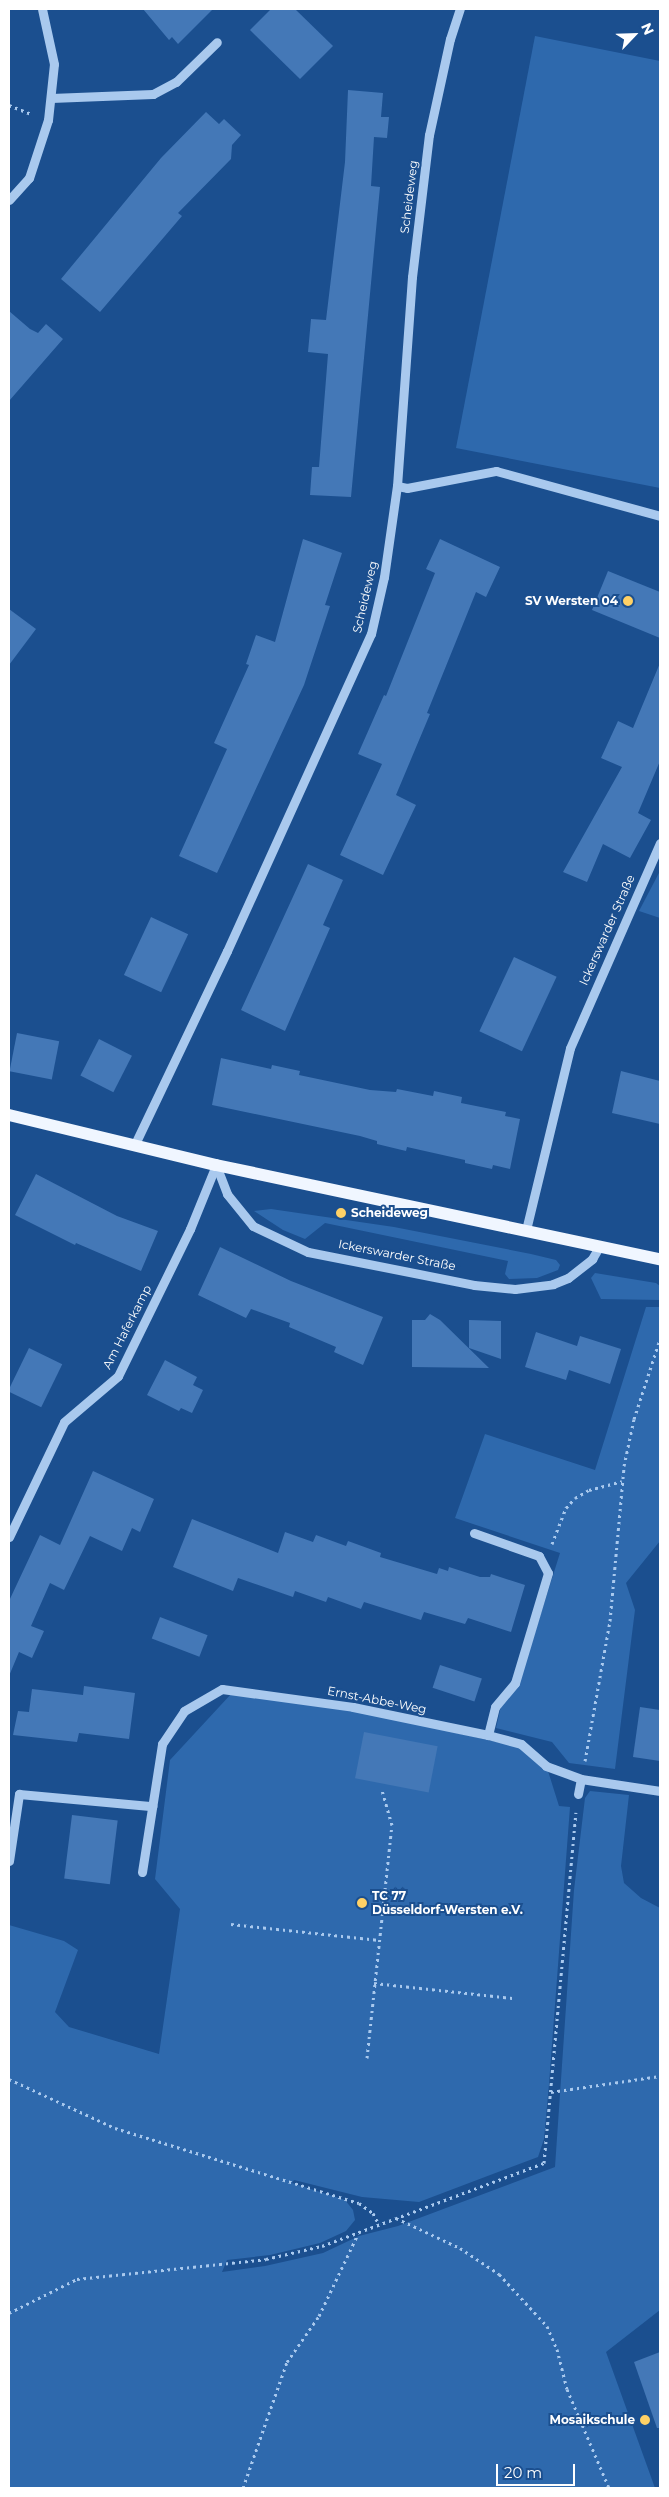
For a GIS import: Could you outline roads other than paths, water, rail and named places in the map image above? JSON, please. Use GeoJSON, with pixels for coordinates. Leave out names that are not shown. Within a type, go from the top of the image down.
{"type":"FeatureCollection","features":[{"type":"Feature","properties":{"kind":"main road"},"geometry":{"type":"LineString","coordinates":[[9,1115],[216,1165],[660,1259]]}},
{"type":"Feature","properties":{"kind":"street"},"geometry":{"type":"LineString","coordinates":[[9,200],[29,178],[48,120],[54,64],[42,9]]}},
{"type":"Feature","properties":{"kind":"street","name":"Scheideweg"},"geometry":{"type":"LineString","coordinates":[[134,1146],[227,951],[371,634],[384,577],[397,486],[412,277],[429,135],[450,39],[460,9]]}},
{"type":"Feature","properties":{"kind":"street"},"geometry":{"type":"LineString","coordinates":[[51,98],[153,94],[176,82],[217,42]]}},
{"type":"Feature","properties":{"kind":"street"},"geometry":{"type":"LineString","coordinates":[[397,486],[407,488],[496,471],[660,516]]}},
{"type":"Feature","properties":{"kind":"street","name":"Ickerswarder Straße"},"geometry":{"type":"LineString","coordinates":[[526,1230],[570,1048],[660,843]]}},
{"type":"Feature","properties":{"kind":"street","name":"Ickerswarder Straße"},"geometry":{"type":"LineString","coordinates":[[216,1165],[227,1194],[253,1226],[308,1252],[474,1285],[515,1289],[553,1284],[568,1278],[592,1259],[599,1247]]}},
{"type":"Feature","properties":{"kind":"street","name":"Am Haferkamp"},"geometry":{"type":"LineString","coordinates":[[9,1537],[64,1422],[118,1376],[190,1229],[216,1165]]}},
{"type":"Feature","properties":{"kind":"street"},"geometry":{"type":"LineString","coordinates":[[474,1533],[542,1559],[548,1572],[515,1683],[495,1707],[488,1735]]}},
{"type":"Feature","properties":{"kind":"street","name":"Ernst-Abbe-Weg"},"geometry":{"type":"LineString","coordinates":[[142,1872],[162,1744],[184,1711],[222,1689],[353,1706],[488,1735],[521,1744],[546,1766],[581,1779],[660,1791]]}},
{"type":"Feature","properties":{"kind":"street"},"geometry":{"type":"LineString","coordinates":[[578,1794],[581,1779]]}},
{"type":"Feature","properties":{"kind":"street"},"geometry":{"type":"LineString","coordinates":[[9,1861],[19,1794],[152,1806]]}},
{"type":"Feature","properties":{"kind":"place","name":"SV Wersten 04"},"geometry":{"type":"Point","coordinates":[628,601]}},
{"type":"Feature","properties":{"kind":"place","name":"Scheideweg"},"geometry":{"type":"Point","coordinates":[341,1213]}},
{"type":"Feature","properties":{"kind":"place","name":"TC 77 Düsseldorf-Wersten e.V."},"geometry":{"type":"Point","coordinates":[362,1903]}},
{"type":"Feature","properties":{"kind":"place","name":"Mosaikschule"},"geometry":{"type":"Point","coordinates":[645,2420]}}]}
